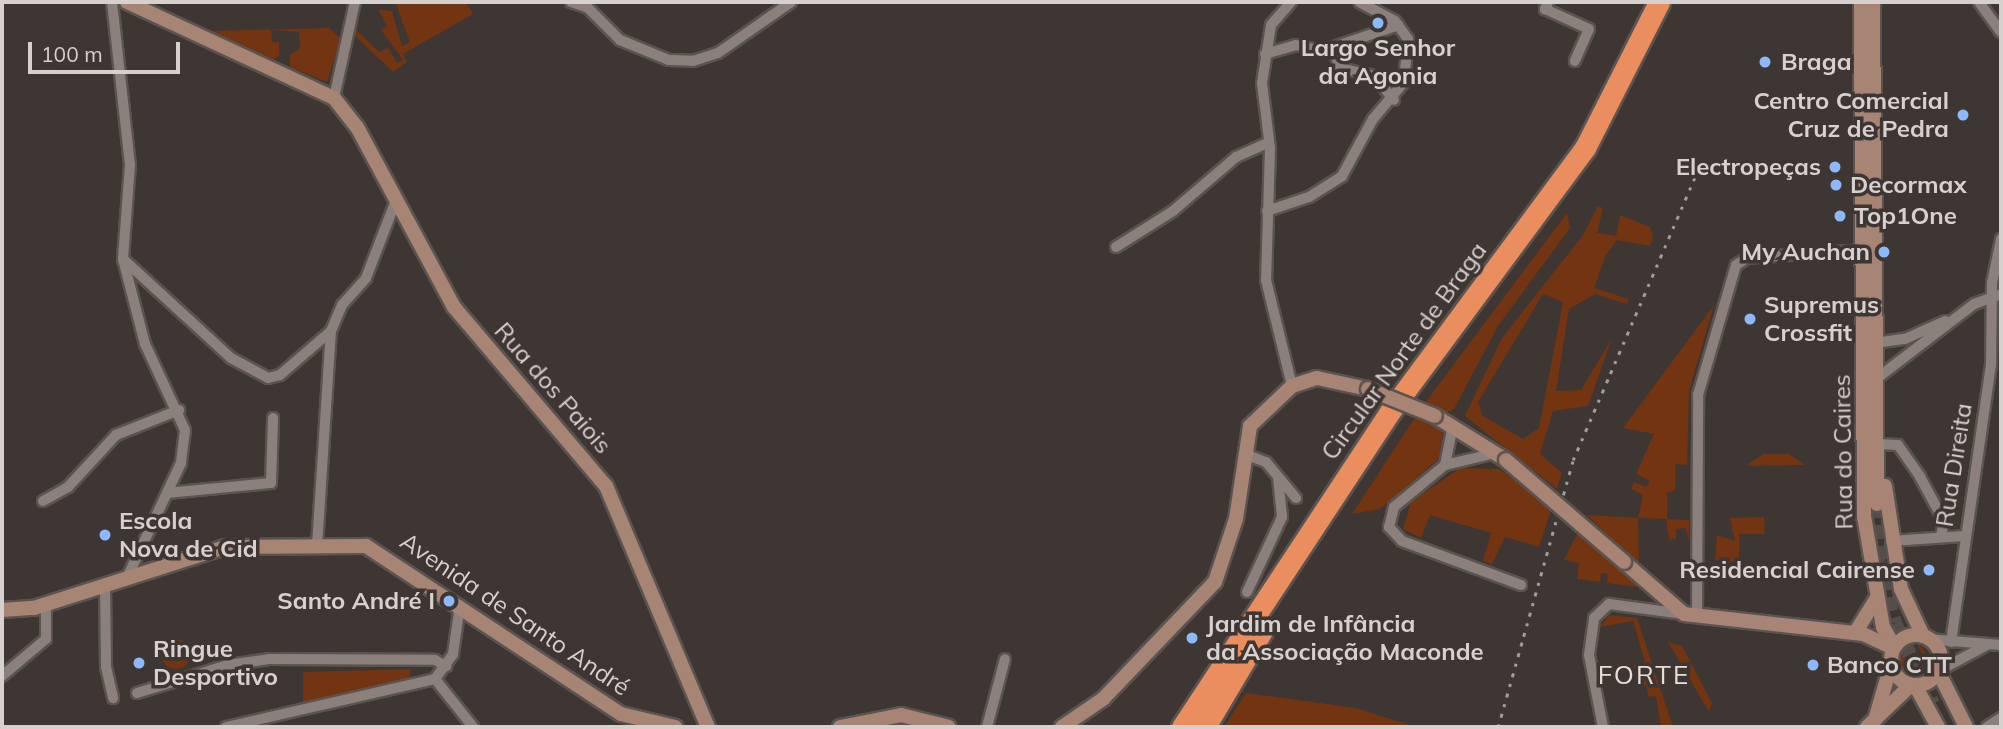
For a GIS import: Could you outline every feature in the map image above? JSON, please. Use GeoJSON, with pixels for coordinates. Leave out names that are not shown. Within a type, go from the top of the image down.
{"type":"FeatureCollection","features":[{"type":"Feature","properties":{"kind":"highway","name":"Circular Norte de Braga"},"geometry":{"type":"LineString","coordinates":[[1182,727],[1372,437],[1586,148],[1659,2]]}},
{"type":"Feature","properties":{"kind":"highway","name":"Circular Norte de Braga"},"geometry":{"type":"LineString","coordinates":[[1206,727],[1386,441],[1603,146],[1675,2]]}},
{"type":"Feature","properties":{"kind":"street"},"geometry":{"type":"LineString","coordinates":[[112,2],[131,165],[123,259],[145,344],[179,410],[184,446],[167,493],[127,578]]}},
{"type":"Feature","properties":{"kind":"street"},"geometry":{"type":"LineString","coordinates":[[127,2],[334,98],[355,2]]}},
{"type":"Feature","properties":{"kind":"street"},"geometry":{"type":"LineString","coordinates":[[571,2],[588,5],[620,40],[669,60],[693,61],[718,53],[791,2]]}},
{"type":"Feature","properties":{"kind":"street"},"geometry":{"type":"LineString","coordinates":[[1291,2],[1271,25],[1265,54],[1269,142],[1266,280],[1292,386]]}},
{"type":"Feature","properties":{"kind":"street"},"geometry":{"type":"LineString","coordinates":[[1267,211],[1309,197],[1342,176],[1373,119],[1394,100],[1410,52],[1399,25],[1360,2]]}},
{"type":"Feature","properties":{"kind":"street"},"geometry":{"type":"LineString","coordinates":[[1548,2],[1545,9],[1589,29],[1576,61]]}},
{"type":"Feature","properties":{"kind":"street","name":"Rua do Caires"},"geometry":{"type":"LineString","coordinates":[[1861,2],[1864,516],[1877,596],[1893,651]]}},
{"type":"Feature","properties":{"kind":"street","name":"Rua do Caires"},"geometry":{"type":"LineString","coordinates":[[1873,2],[1877,504]]}},
{"type":"Feature","properties":{"kind":"street"},"geometry":{"type":"LineString","coordinates":[[1979,2],[2001,32]]}},
{"type":"Feature","properties":{"kind":"street"},"geometry":{"type":"LineString","coordinates":[[1265,54],[1296,45],[1309,52],[1334,48],[1399,25]]}},
{"type":"Feature","properties":{"kind":"street"},"geometry":{"type":"LineString","coordinates":[[1334,48],[1340,68],[1374,76],[1394,100]]}},
{"type":"Feature","properties":{"kind":"street","name":"Rua dos Paiois"},"geometry":{"type":"LineString","coordinates":[[334,98],[357,127],[395,203],[454,307],[606,486],[708,727]]}},
{"type":"Feature","properties":{"kind":"street"},"geometry":{"type":"LineString","coordinates":[[1116,247],[1173,211],[1236,157],[1269,142]]}},
{"type":"Feature","properties":{"kind":"street"},"geometry":{"type":"LineString","coordinates":[[317,546],[331,331],[342,305],[366,278],[395,203]]}},
{"type":"Feature","properties":{"kind":"street","name":"Rua Direita"},"geometry":{"type":"LineString","coordinates":[[1951,642],[1964,536],[1991,365],[2001,239]]}},
{"type":"Feature","properties":{"kind":"street"},"geometry":{"type":"LineString","coordinates":[[1690,615],[1697,406],[1739,261],[1863,250]]}},
{"type":"Feature","properties":{"kind":"street"},"geometry":{"type":"LineString","coordinates":[[123,259],[231,358],[268,378],[280,375],[331,331]]}},
{"type":"Feature","properties":{"kind":"street"},"geometry":{"type":"LineString","coordinates":[[1875,343],[1905,339],[1997,295]]}},
{"type":"Feature","properties":{"kind":"street"},"geometry":{"type":"LineString","coordinates":[[1876,379],[1961,314]]}},
{"type":"Feature","properties":{"kind":"street"},"geometry":{"type":"LineString","coordinates":[[1062,727],[1103,699],[1215,583],[1250,456],[1250,426],[1292,386],[1317,378],[1368,389],[1453,425],[1501,457],[1690,615]]}},
{"type":"Feature","properties":{"kind":"street"},"geometry":{"type":"LineString","coordinates":[[43,501],[68,487],[116,435],[179,410]]}},
{"type":"Feature","properties":{"kind":"street"},"geometry":{"type":"LineString","coordinates":[[271,497],[273,418]]}},
{"type":"Feature","properties":{"kind":"street"},"geometry":{"type":"LineString","coordinates":[[1445,465],[1453,425]]}},
{"type":"Feature","properties":{"kind":"street"},"geometry":{"type":"LineString","coordinates":[[1878,444],[1898,445],[1920,477],[1944,521],[1941,536]]}},
{"type":"Feature","properties":{"kind":"street","name":"Rua do Caires"},"geometry":{"type":"LineString","coordinates":[[1878,444],[1891,541],[1901,589],[1942,670],[1937,704]]}},
{"type":"Feature","properties":{"kind":"street"},"geometry":{"type":"LineString","coordinates":[[1250,456],[1266,462],[1296,498]]}},
{"type":"Feature","properties":{"kind":"street"},"geometry":{"type":"LineString","coordinates":[[1501,457],[1445,465],[1394,507],[1388,521],[1392,534],[1521,584]]}},
{"type":"Feature","properties":{"kind":"street"},"geometry":{"type":"LineString","coordinates":[[1247,592],[1282,517],[1278,477]]}},
{"type":"Feature","properties":{"kind":"street"},"geometry":{"type":"LineString","coordinates":[[167,493],[271,483]]}},
{"type":"Feature","properties":{"kind":"street"},"geometry":{"type":"LineString","coordinates":[[1891,541],[1964,536]]}},
{"type":"Feature","properties":{"kind":"street","name":"Avenida de Santo André"},"geometry":{"type":"LineString","coordinates":[[2,610],[47,604],[225,547],[317,546],[379,550],[621,714],[675,727]]}},
{"type":"Feature","properties":{"kind":"street"},"geometry":{"type":"LineString","coordinates":[[104,585],[106,667],[113,698]]}},
{"type":"Feature","properties":{"kind":"street"},"geometry":{"type":"LineString","coordinates":[[1855,633],[1871,615],[1877,596]]}},
{"type":"Feature","properties":{"kind":"street"},"geometry":{"type":"LineString","coordinates":[[2,676],[46,639],[47,604]]}},
{"type":"Feature","properties":{"kind":"street"},"geometry":{"type":"LineString","coordinates":[[1603,727],[1588,640],[1594,618],[1608,604],[1855,633],[1893,651],[1913,686],[1966,727]]}},
{"type":"Feature","properties":{"kind":"street"},"geometry":{"type":"LineString","coordinates":[[226,727],[435,678],[446,666],[460,605]]}},
{"type":"Feature","properties":{"kind":"street"},"geometry":{"type":"LineString","coordinates":[[1871,724],[1893,651],[1907,635],[1987,646],[2001,645]]}},
{"type":"Feature","properties":{"kind":"street"},"geometry":{"type":"LineString","coordinates":[[1871,724],[1913,686],[1929,685],[1942,670],[1987,646]]}},
{"type":"Feature","properties":{"kind":"street"},"geometry":{"type":"LineString","coordinates":[[137,694],[228,664],[269,659],[435,660],[446,666]]}},
{"type":"Feature","properties":{"kind":"street"},"geometry":{"type":"LineString","coordinates":[[987,727],[1005,659]]}},
{"type":"Feature","properties":{"kind":"street"},"geometry":{"type":"LineString","coordinates":[[435,678],[472,727]]}},
{"type":"Feature","properties":{"kind":"street"},"geometry":{"type":"LineString","coordinates":[[1890,709],[1937,704]]}},
{"type":"Feature","properties":{"kind":"street"},"geometry":{"type":"LineString","coordinates":[[1937,704],[1938,727]]}},
{"type":"Feature","properties":{"kind":"street"},"geometry":{"type":"LineString","coordinates":[[1937,704],[1946,727]]}},
{"type":"Feature","properties":{"kind":"street"},"geometry":{"type":"LineString","coordinates":[[1937,704],[1955,727]]}},
{"type":"Feature","properties":{"kind":"street"},"geometry":{"type":"LineString","coordinates":[[840,727],[901,715],[949,727]]}},
{"type":"Feature","properties":{"kind":"street"},"geometry":{"type":"LineString","coordinates":[[1987,727],[2001,718]]}},
{"type":"Feature","properties":{"kind":"shaded area"},"geometry":{"type":"Polygon","coordinates":[[[395,2],[466,2],[473,14],[403,54],[407,62],[393,72],[354,35],[355,29],[379,52],[388,48],[397,63],[403,60],[381,30],[387,26],[378,9],[392,11],[402,46],[410,42],[395,2]]]}},
{"type":"Feature","properties":{"kind":"shaded area"},"geometry":{"type":"Polygon","coordinates":[[[329,28],[341,39],[327,82],[290,67],[290,55],[300,48],[299,32],[271,30],[272,42],[279,42],[279,56],[273,59],[209,31],[329,28]]]}},
{"type":"Feature","properties":{"kind":"shaded area"},"geometry":{"type":"Polygon","coordinates":[[[1598,206],[1603,208],[1597,233],[1616,236],[1620,215],[1650,227],[1653,237],[1650,246],[1617,240],[1606,255],[1594,288],[1629,299],[1627,304],[1595,294],[1569,309],[1556,391],[1581,390],[1612,338],[1588,406],[1553,411],[1540,454],[1562,473],[1557,489],[1465,416],[1502,338],[1583,235],[1598,206]],[[1543,294],[1478,402],[1483,416],[1523,439],[1539,428],[1563,302],[1543,294]]]}},
{"type":"Feature","properties":{"kind":"shaded area"},"geometry":{"type":"Polygon","coordinates":[[[1567,213],[1570,228],[1498,326],[1454,409],[1446,413],[1425,403],[1567,213]]]}},
{"type":"Feature","properties":{"kind":"shaded area"},"geometry":{"type":"Polygon","coordinates":[[[1714,305],[1689,391],[1687,465],[1675,464],[1675,491],[1667,492],[1667,519],[1689,520],[1689,539],[1685,528],[1676,529],[1676,539],[1669,540],[1666,519],[1638,518],[1643,495],[1631,489],[1634,482],[1646,487],[1650,481],[1636,474],[1654,434],[1623,428],[1714,305]]]}},
{"type":"Feature","properties":{"kind":"shaded area"},"geometry":{"type":"Polygon","coordinates":[[[1416,416],[1443,430],[1442,456],[1380,509],[1352,514],[1416,416]]]}},
{"type":"Feature","properties":{"kind":"shaded area"},"geometry":{"type":"Polygon","coordinates":[[[1764,454],[1789,454],[1805,465],[1745,466],[1764,454]]]}},
{"type":"Feature","properties":{"kind":"shaded area"},"geometry":{"type":"Polygon","coordinates":[[[1460,468],[1499,469],[1552,507],[1539,547],[1505,537],[1492,564],[1483,561],[1491,533],[1430,515],[1421,538],[1403,529],[1411,502],[1460,468]]]}},
{"type":"Feature","properties":{"kind":"shaded area"},"geometry":{"type":"Polygon","coordinates":[[[1587,515],[1638,518],[1639,566],[1587,515]]]}},
{"type":"Feature","properties":{"kind":"shaded area"},"geometry":{"type":"Polygon","coordinates":[[[1764,517],[1765,534],[1739,534],[1739,563],[1715,560],[1717,535],[1735,541],[1730,518],[1764,517]]]}},
{"type":"Feature","properties":{"kind":"shaded area"},"geometry":{"type":"Polygon","coordinates":[[[1579,530],[1638,587],[1607,583],[1608,574],[1601,573],[1600,582],[1577,579],[1579,563],[1564,560],[1579,530]]]}},
{"type":"Feature","properties":{"kind":"shaded area"},"geometry":{"type":"Polygon","coordinates":[[[1609,615],[1637,618],[1673,727],[1661,727],[1656,696],[1649,697],[1646,685],[1638,687],[1634,665],[1645,662],[1633,621],[1600,627],[1609,615]]]}},
{"type":"Feature","properties":{"kind":"shaded area"},"geometry":{"type":"Polygon","coordinates":[[[176,639],[186,644],[191,654],[186,664],[176,669],[166,664],[161,654],[166,644],[176,639]]]}},
{"type":"Feature","properties":{"kind":"shaded area"},"geometry":{"type":"Polygon","coordinates":[[[1916,639],[1934,665],[1928,678],[1919,681],[1904,673],[1897,658],[1903,642],[1916,639]],[[1917,643],[1902,650],[1914,677],[1929,670],[1917,643]]]}},
{"type":"Feature","properties":{"kind":"shaded area"},"geometry":{"type":"Polygon","coordinates":[[[1668,642],[1682,646],[1712,703],[1709,712],[1668,642]]]}},
{"type":"Feature","properties":{"kind":"shaded area"},"geometry":{"type":"Polygon","coordinates":[[[411,669],[409,681],[303,705],[303,672],[411,669]]]}},
{"type":"Feature","properties":{"kind":"shaded area"},"geometry":{"type":"Polygon","coordinates":[[[1246,693],[1356,708],[1416,727],[1224,727],[1246,693]]]}},
{"type":"Feature","properties":{"kind":"tunnel"},"geometry":{"type":"LineString","coordinates":[[1877,504],[1887,568]]}},
{"type":"Feature","properties":{"kind":"tunnel"},"geometry":{"type":"LineString","coordinates":[[1877,557],[1895,623],[1933,704]]}},
{"type":"Feature","properties":{"kind":"railway"},"geometry":{"type":"LineString","coordinates":[[1498,727],[1573,460],[1700,165]]}},
{"type":"Feature","properties":{"kind":"place","name":"Largo Senhor da Agonia"},"geometry":{"type":"Point","coordinates":[1378,23]}},
{"type":"Feature","properties":{"kind":"place","name":"Braga"},"geometry":{"type":"Point","coordinates":[1765,62]}},
{"type":"Feature","properties":{"kind":"place","name":"Centro Comercial Cruz de Pedra"},"geometry":{"type":"Point","coordinates":[1963,115]}},
{"type":"Feature","properties":{"kind":"place","name":"Electropeças"},"geometry":{"type":"Point","coordinates":[1835,167]}},
{"type":"Feature","properties":{"kind":"place","name":"Decormax"},"geometry":{"type":"Point","coordinates":[1836,185]}},
{"type":"Feature","properties":{"kind":"place","name":"Top1One"},"geometry":{"type":"Point","coordinates":[1840,216]}},
{"type":"Feature","properties":{"kind":"place","name":"My Auchan"},"geometry":{"type":"Point","coordinates":[1884,252]}},
{"type":"Feature","properties":{"kind":"place","name":"Supremus Crossfit"},"geometry":{"type":"Point","coordinates":[1750,319]}},
{"type":"Feature","properties":{"kind":"place","name":"Escola Nova de Cid"},"geometry":{"type":"Point","coordinates":[105,535]}},
{"type":"Feature","properties":{"kind":"place","name":"Residencial Cairense"},"geometry":{"type":"Point","coordinates":[1929,570]}},
{"type":"Feature","properties":{"kind":"place","name":"Santo André I"},"geometry":{"type":"Point","coordinates":[449,601]}},
{"type":"Feature","properties":{"kind":"place","name":"Jardim de Infância da Associação Maconde"},"geometry":{"type":"Point","coordinates":[1192,638]}},
{"type":"Feature","properties":{"kind":"place","name":"Ringue Desportivo"},"geometry":{"type":"Point","coordinates":[139,663]}},
{"type":"Feature","properties":{"kind":"place","name":"Banco CTT"},"geometry":{"type":"Point","coordinates":[1813,665]}},
{"type":"Feature","properties":{"kind":"district","name":"FORTE"},"geometry":{"type":"Point","coordinates":[1644,675]}}]}
